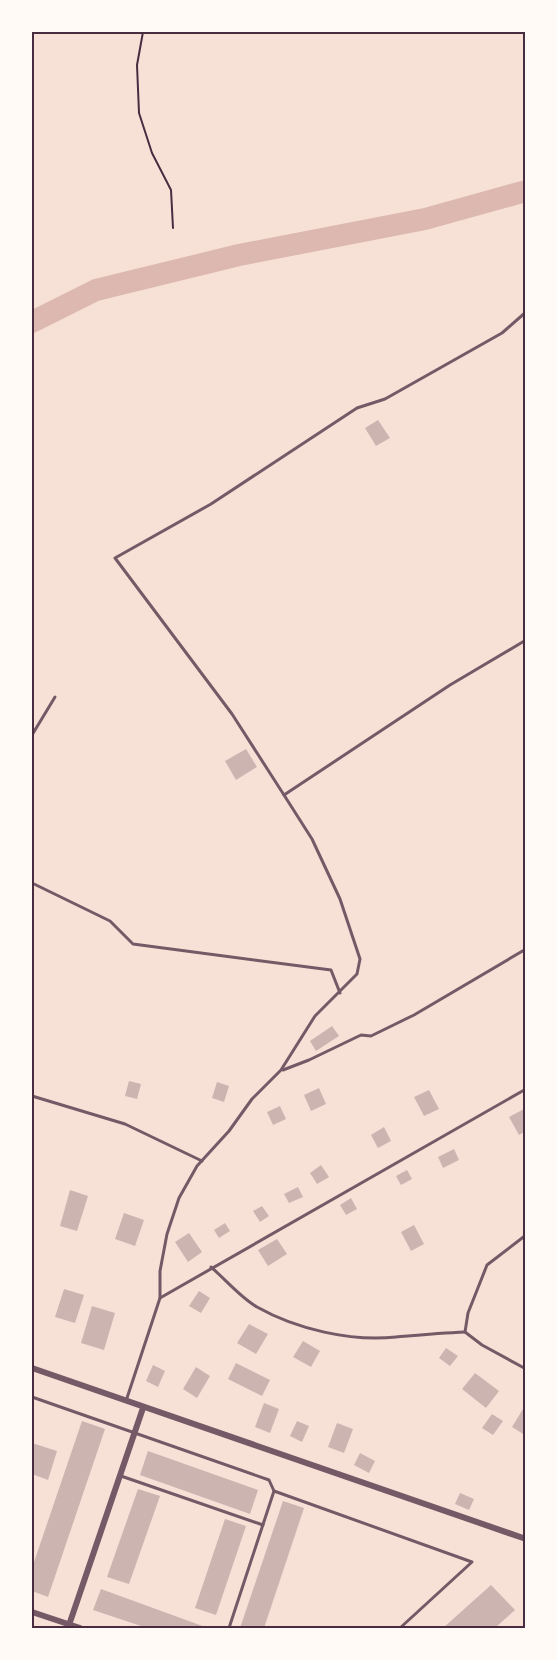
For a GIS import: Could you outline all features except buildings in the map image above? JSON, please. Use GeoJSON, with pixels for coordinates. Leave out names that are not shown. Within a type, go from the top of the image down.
{"type":"FeatureCollection","features":[{"type":"Feature","properties":{"kind":"street"},"geometry":{"type":"LineString","coordinates":[[32,1368],[525,1539]]}},
{"type":"Feature","properties":{"kind":"street"},"geometry":{"type":"LineString","coordinates":[[68,1627],[143,1408]]}},
{"type":"Feature","properties":{"kind":"street"},"geometry":{"type":"LineString","coordinates":[[32,1612],[68,1627],[80,1629]]}},
{"type":"Feature","properties":{"kind":"lane"},"geometry":{"type":"LineString","coordinates":[[125,1402],[160,1298],[160,1271],[166,1234],[179,1198],[202,1161],[252,1099],[281,1070],[315,1016],[357,974],[360,959],[340,898],[312,839],[232,714],[115,558],[211,504],[357,408],[385,399],[502,333],[525,312]]}},
{"type":"Feature","properties":{"kind":"lane"},"geometry":{"type":"LineString","coordinates":[[285,795],[450,685],[525,640]]}},
{"type":"Feature","properties":{"kind":"lane"},"geometry":{"type":"LineString","coordinates":[[32,735],[55,697]]}},
{"type":"Feature","properties":{"kind":"lane"},"geometry":{"type":"LineString","coordinates":[[32,883],[110,921],[133,944],[331,970],[340,993]]}},
{"type":"Feature","properties":{"kind":"lane"},"geometry":{"type":"LineString","coordinates":[[281,1070],[309,1060],[362,1035],[371,1036],[525,949]]}},
{"type":"Feature","properties":{"kind":"lane"},"geometry":{"type":"LineString","coordinates":[[160,1298],[525,1089]]}},
{"type":"Feature","properties":{"kind":"lane"},"geometry":{"type":"LineString","coordinates":[[32,1096],[125,1124],[202,1161]]}},
{"type":"Feature","properties":{"kind":"lane"},"geometry":{"type":"LineString","coordinates":[[465,1332],[468,1313],[487,1265],[525,1235]]}},
{"type":"Feature","properties":{"kind":"lane"},"geometry":{"type":"LineString","coordinates":[[211,1268],[256,1306],[309,1329],[352,1336],[394,1338],[422,1333],[465,1332],[482,1345],[525,1369]]}},
{"type":"Feature","properties":{"kind":"lane"},"geometry":{"type":"LineString","coordinates":[[32,1397],[269,1480],[274,1491],[229,1629]]}},
{"type":"Feature","properties":{"kind":"lane"},"geometry":{"type":"LineString","coordinates":[[120,1476],[263,1525]]}},
{"type":"Feature","properties":{"kind":"lane"},"geometry":{"type":"LineString","coordinates":[[274,1491],[472,1562],[400,1629]]}},
{"type":"Feature","properties":{"kind":"path"},"geometry":{"type":"LineString","coordinates":[[143,32],[137,65],[139,113],[152,153],[171,190],[173,228]]}},
{"type":"Feature","properties":{"kind":"waterway"},"geometry":{"type":"LineString","coordinates":[[32,322],[96,290],[239,255],[425,219],[526,191]]}}]}
